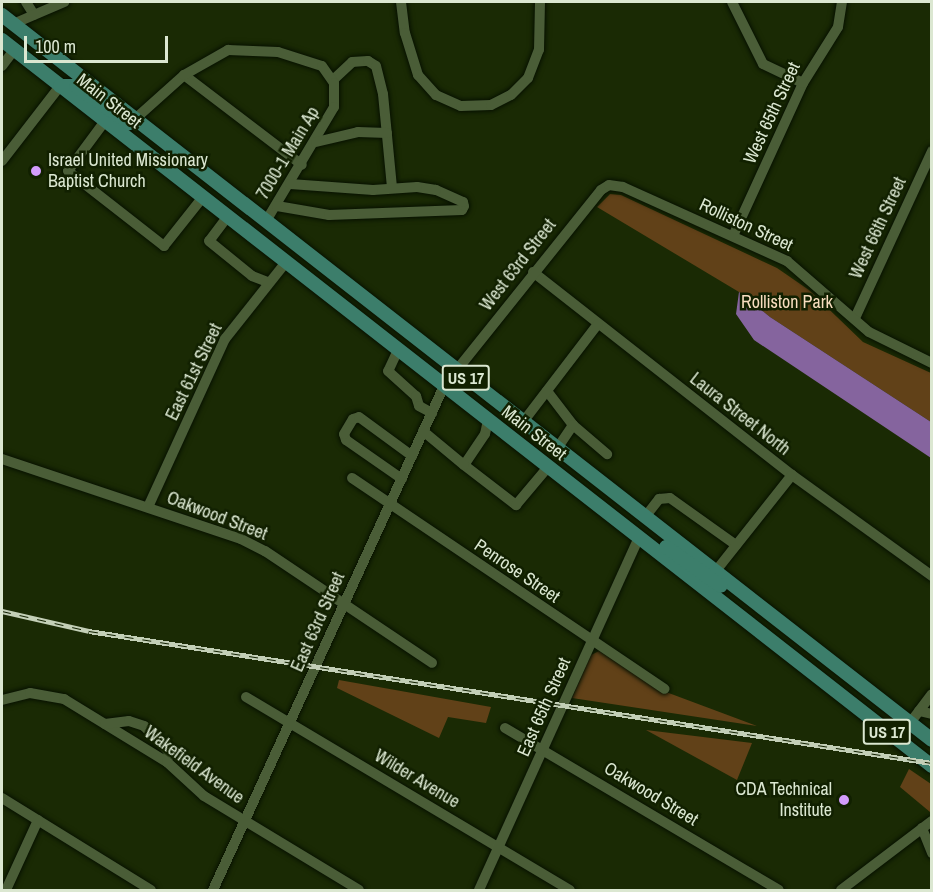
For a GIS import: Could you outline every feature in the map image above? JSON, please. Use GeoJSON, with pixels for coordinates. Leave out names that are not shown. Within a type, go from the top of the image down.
{"type":"FeatureCollection","features":[{"type":"Feature","properties":{"kind":"main road","name":"Main Street"},"geometry":{"type":"LineString","coordinates":[[2,15],[932,740]]}},
{"type":"Feature","properties":{"kind":"main road","name":"Main Street"},"geometry":{"type":"LineString","coordinates":[[2,40],[932,766]]}},
{"type":"Feature","properties":{"kind":"main road"},"geometry":{"type":"LineString","coordinates":[[60,86],[76,86],[114,115],[177,152]]}},
{"type":"Feature","properties":{"kind":"main road"},"geometry":{"type":"LineString","coordinates":[[639,538],[653,538],[703,576],[760,607]]}},
{"type":"Feature","properties":{"kind":"street"},"geometry":{"type":"LineString","coordinates":[[26,2],[34,15]]}},
{"type":"Feature","properties":{"kind":"street"},"geometry":{"type":"LineString","coordinates":[[13,24],[64,2]]}},
{"type":"Feature","properties":{"kind":"street"},"geometry":{"type":"LineString","coordinates":[[401,2],[405,33],[418,75],[436,95],[461,106],[491,105],[511,95],[528,78],[537,60],[540,2]]}},
{"type":"Feature","properties":{"kind":"street"},"geometry":{"type":"LineString","coordinates":[[732,2],[763,64],[803,83]]}},
{"type":"Feature","properties":{"kind":"street","name":"West 65th Street"},"geometry":{"type":"LineString","coordinates":[[733,236],[803,83],[838,27],[842,4]]}},
{"type":"Feature","properties":{"kind":"street"},"geometry":{"type":"LineString","coordinates":[[2,66],[14,50]]}},
{"type":"Feature","properties":{"kind":"street"},"geometry":{"type":"LineString","coordinates":[[135,119],[184,75],[218,54],[258,50],[312,61],[333,80],[352,62],[368,61],[376,66],[387,133],[392,188]]}},
{"type":"Feature","properties":{"kind":"street"},"geometry":{"type":"LineString","coordinates":[[184,75],[302,165]]}},
{"type":"Feature","properties":{"kind":"street","name":"7000-1 Main Ap"},"geometry":{"type":"LineString","coordinates":[[266,221],[316,142],[334,107],[333,80]]}},
{"type":"Feature","properties":{"kind":"street"},"geometry":{"type":"LineString","coordinates":[[2,161],[60,86]]}},
{"type":"Feature","properties":{"kind":"street"},"geometry":{"type":"LineString","coordinates":[[105,121],[68,171],[164,246],[203,197]]}},
{"type":"Feature","properties":{"kind":"street"},"geometry":{"type":"LineString","coordinates":[[316,142],[358,132],[387,133]]}},
{"type":"Feature","properties":{"kind":"street","name":"West 66th Street"},"geometry":{"type":"LineString","coordinates":[[855,318],[932,151]]}},
{"type":"Feature","properties":{"kind":"street"},"geometry":{"type":"LineString","coordinates":[[277,206],[329,215],[462,210],[464,206],[463,202],[436,190],[290,184]]}},
{"type":"Feature","properties":{"kind":"street","name":"Rolliston Street"},"geometry":{"type":"LineString","coordinates":[[609,185],[631,190],[733,236],[803,272],[883,340],[932,363]]}},
{"type":"Feature","properties":{"kind":"street","name":"West 63rd Street"},"geometry":{"type":"LineString","coordinates":[[456,370],[593,197],[609,185]]}},
{"type":"Feature","properties":{"kind":"street"},"geometry":{"type":"LineString","coordinates":[[228,216],[209,241],[252,276],[268,282]]}},
{"type":"Feature","properties":{"kind":"street","name":"East 61st Street"},"geometry":{"type":"LineString","coordinates":[[148,507],[225,339],[286,262]]}},
{"type":"Feature","properties":{"kind":"street","name":"Laura Street North"},"geometry":{"type":"LineString","coordinates":[[533,272],[792,476],[932,576]]}},
{"type":"Feature","properties":{"kind":"street"},"geometry":{"type":"LineString","coordinates":[[523,422],[598,324]]}},
{"type":"Feature","properties":{"kind":"street"},"geometry":{"type":"LineString","coordinates":[[398,350],[388,371],[416,396],[418,406],[432,413]]}},
{"type":"Feature","properties":{"kind":"street","name":"East 63rd Street"},"geometry":{"type":"LineString","coordinates":[[213,891],[423,431],[444,386],[456,370]]}},
{"type":"Feature","properties":{"kind":"street"},"geometry":{"type":"LineString","coordinates":[[547,391],[573,425],[607,454]]}},
{"type":"Feature","properties":{"kind":"street"},"geometry":{"type":"LineString","coordinates":[[402,479],[346,440],[344,434],[353,419],[359,417],[412,456]]}},
{"type":"Feature","properties":{"kind":"street"},"geometry":{"type":"LineString","coordinates":[[464,465],[484,434],[488,420]]}},
{"type":"Feature","properties":{"kind":"street"},"geometry":{"type":"LineString","coordinates":[[557,449],[573,425]]}},
{"type":"Feature","properties":{"kind":"street"},"geometry":{"type":"LineString","coordinates":[[423,431],[516,505],[548,466]]}},
{"type":"Feature","properties":{"kind":"street","name":"Oakwood Street"},"geometry":{"type":"LineString","coordinates":[[2,459],[148,507],[257,547],[432,663]]}},
{"type":"Feature","properties":{"kind":"street"},"geometry":{"type":"LineString","coordinates":[[715,572],[792,476]]}},
{"type":"Feature","properties":{"kind":"street","name":"Penrose Street"},"geometry":{"type":"LineString","coordinates":[[352,478],[665,689]]}},
{"type":"Feature","properties":{"kind":"street"},"geometry":{"type":"LineString","coordinates":[[645,517],[659,499],[670,498],[736,545]]}},
{"type":"Feature","properties":{"kind":"street","name":"East 65th Street"},"geometry":{"type":"LineString","coordinates":[[479,891],[639,538]]}},
{"type":"Feature","properties":{"kind":"street"},"geometry":{"type":"LineString","coordinates":[[843,697],[855,681]]}},
{"type":"Feature","properties":{"kind":"street","name":"Wakefield Avenue"},"geometry":{"type":"LineString","coordinates":[[2,700],[20,694],[53,695],[167,762],[186,782],[245,822],[359,891]]}},
{"type":"Feature","properties":{"kind":"street"},"geometry":{"type":"LineString","coordinates":[[910,723],[932,694]]}},
{"type":"Feature","properties":{"kind":"street","name":"Wilder Avenue"},"geometry":{"type":"LineString","coordinates":[[246,697],[291,721],[570,891]]}},
{"type":"Feature","properties":{"kind":"street"},"geometry":{"type":"LineString","coordinates":[[919,711],[932,714]]}},
{"type":"Feature","properties":{"kind":"street"},"geometry":{"type":"LineString","coordinates":[[105,724],[129,721],[144,726],[169,752],[167,762]]}},
{"type":"Feature","properties":{"kind":"street","name":"Oakwood Street"},"geometry":{"type":"LineString","coordinates":[[505,728],[544,748],[779,891]]}},
{"type":"Feature","properties":{"kind":"street"},"geometry":{"type":"LineString","coordinates":[[2,798],[151,891]]}},
{"type":"Feature","properties":{"kind":"street"},"geometry":{"type":"LineString","coordinates":[[6,891],[38,820]]}},
{"type":"Feature","properties":{"kind":"street"},"geometry":{"type":"LineString","coordinates":[[841,891],[932,821]]}},
{"type":"Feature","properties":{"kind":"street"},"geometry":{"type":"LineString","coordinates":[[922,828],[932,853]]}},
{"type":"Feature","properties":{"kind":"green space","name":"Rolliston Park"},"geometry":{"type":"Polygon","coordinates":[[[610,194],[621,195],[777,268],[809,290],[863,342],[931,373],[931,422],[770,317],[739,292],[597,207],[610,194]]]}},
{"type":"Feature","properties":{"kind":"green space"},"geometry":{"type":"Polygon","coordinates":[[[599,651],[658,689],[757,726],[572,698],[591,655],[599,651]]]}},
{"type":"Feature","properties":{"kind":"green space"},"geometry":{"type":"Polygon","coordinates":[[[339,680],[491,707],[486,723],[448,717],[439,738],[337,688],[339,680]]]}},
{"type":"Feature","properties":{"kind":"green space"},"geometry":{"type":"Polygon","coordinates":[[[646,730],[752,743],[737,780],[646,730]]]}},
{"type":"Feature","properties":{"kind":"green space"},"geometry":{"type":"Polygon","coordinates":[[[909,769],[931,784],[930,812],[900,787],[909,769]]]}},
{"type":"Feature","properties":{"kind":"shaded area"},"geometry":{"type":"Polygon","coordinates":[[[739,292],[770,317],[931,422],[931,458],[754,340],[736,314],[739,292]]]}},
{"type":"Feature","properties":{"kind":"railway"},"geometry":{"type":"LineString","coordinates":[[2,611],[89,631],[932,763]]}},
{"type":"Feature","properties":{"kind":"place","name":"Israel United Missionary Baptist Church"},"geometry":{"type":"Point","coordinates":[36,171]}},
{"type":"Feature","properties":{"kind":"place","name":"CDA Technical Institute"},"geometry":{"type":"Point","coordinates":[844,800]}}]}
